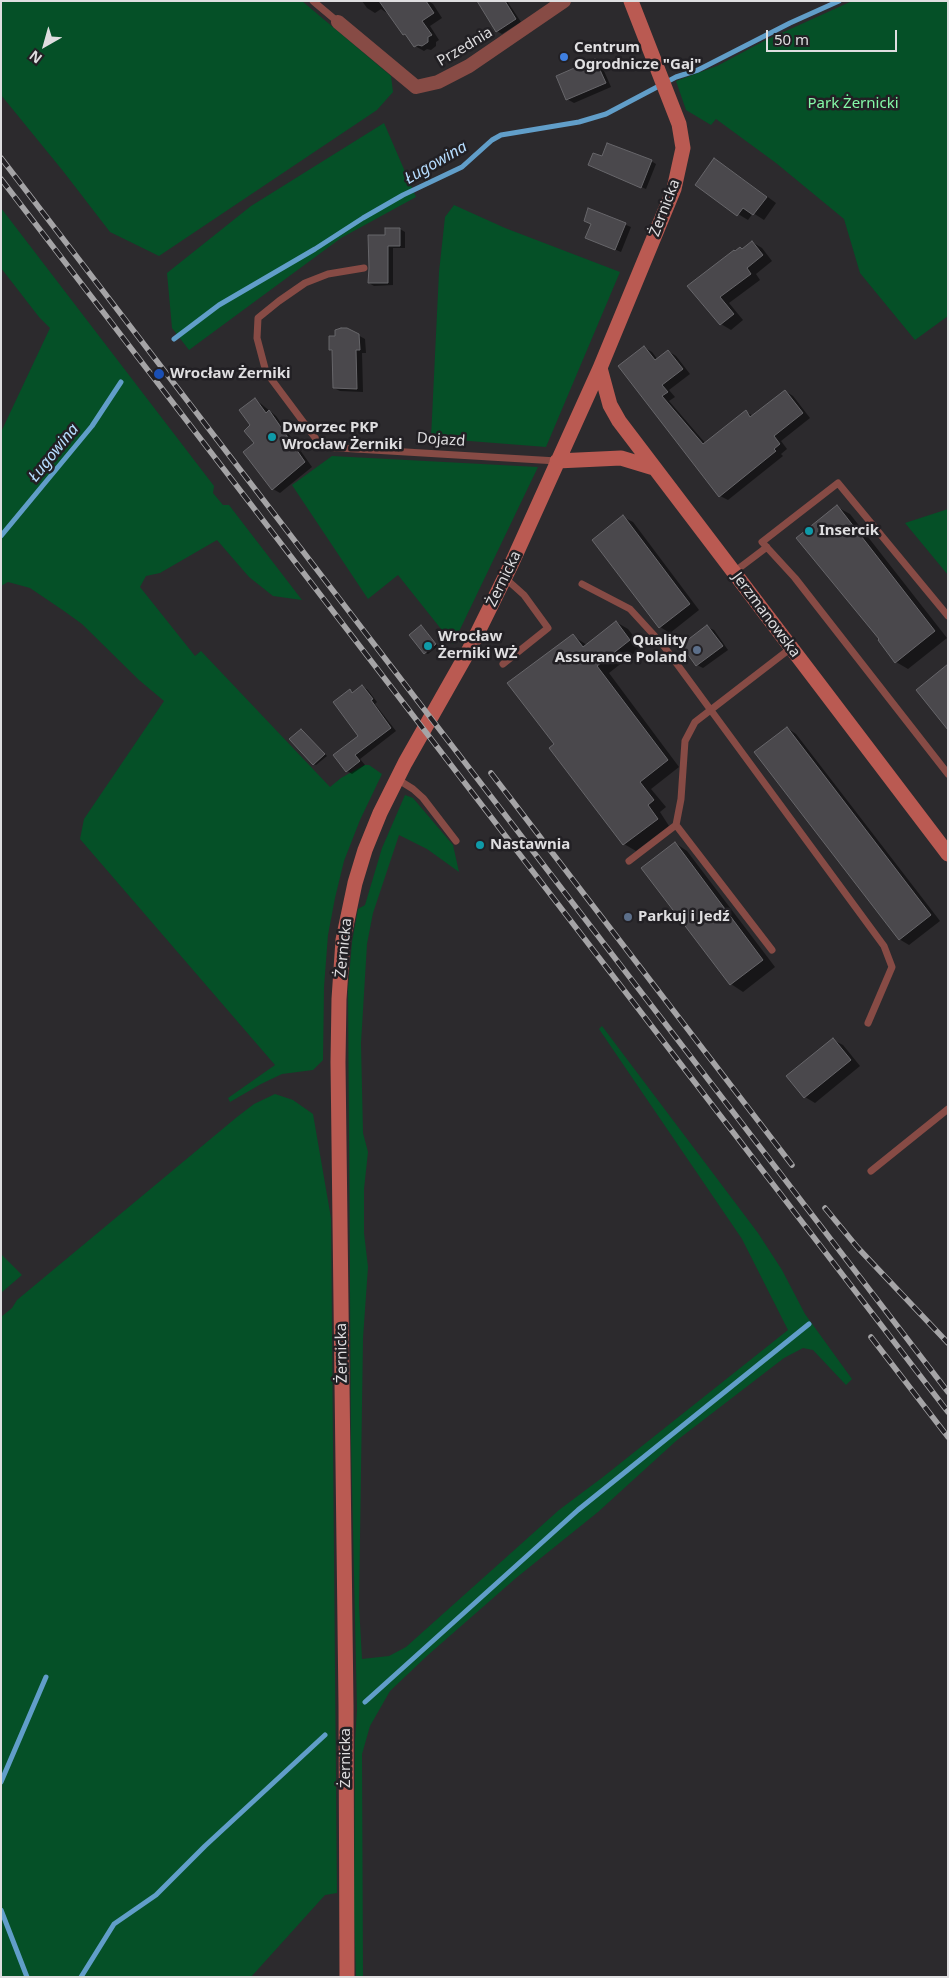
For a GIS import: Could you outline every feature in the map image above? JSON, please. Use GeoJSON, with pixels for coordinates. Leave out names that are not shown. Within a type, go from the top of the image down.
{"type":"FeatureCollection","features":[{"type":"Feature","properties":{"kind":"street","name":"Przednia"},"geometry":{"type":"LineString","coordinates":[[338,22],[416,87],[438,82],[469,66],[564,1]]}},
{"type":"Feature","properties":{"kind":"street","name":"Żernicka"},"geometry":{"type":"LineString","coordinates":[[347,1977],[346,1704],[338,1062],[340,990],[346,924],[365,850],[397,779],[469,650],[505,578],[600,368],[674,189],[683,148],[679,124],[632,1]]}},
{"type":"Feature","properties":{"kind":"street","name":"Jerzmanowska"},"geometry":{"type":"LineString","coordinates":[[600,368],[610,405],[619,421],[791,648],[941,840],[948,854]]}},
{"type":"Feature","properties":{"kind":"street"},"geometry":{"type":"LineString","coordinates":[[557,461],[621,458],[654,468]]}},
{"type":"Feature","properties":{"kind":"lane","name":"Przednia"},"geometry":{"type":"LineString","coordinates":[[313,1],[338,22]]}},
{"type":"Feature","properties":{"kind":"lane","name":"Dojazd"},"geometry":{"type":"LineString","coordinates":[[364,268],[328,274],[305,284],[258,318],[257,338],[266,372],[322,447],[557,461]]}},
{"type":"Feature","properties":{"kind":"lane"},"geometry":{"type":"LineString","coordinates":[[948,616],[838,483],[762,542],[795,578],[948,774]]}},
{"type":"Feature","properties":{"kind":"lane"},"geometry":{"type":"LineString","coordinates":[[734,573],[767,548]]}},
{"type":"Feature","properties":{"kind":"lane"},"geometry":{"type":"LineString","coordinates":[[503,664],[548,628],[524,595],[505,578]]}},
{"type":"Feature","properties":{"kind":"lane"},"geometry":{"type":"LineString","coordinates":[[582,584],[630,609],[663,645],[884,946],[892,967],[868,1023]]}},
{"type":"Feature","properties":{"kind":"lane"},"geometry":{"type":"LineString","coordinates":[[629,861],[676,825],[681,799],[685,741],[695,722],[791,648]]}},
{"type":"Feature","properties":{"kind":"lane"},"geometry":{"type":"LineString","coordinates":[[397,779],[423,798],[456,841]]}},
{"type":"Feature","properties":{"kind":"lane"},"geometry":{"type":"LineString","coordinates":[[676,825],[772,950]]}},
{"type":"Feature","properties":{"kind":"lane"},"geometry":{"type":"LineString","coordinates":[[871,1172],[948,1109]]}},
{"type":"Feature","properties":{"kind":"green space"},"geometry":{"type":"Polygon","coordinates":[[[1,1],[302,1],[391,76],[393,92],[377,110],[159,256],[110,232],[1,95],[1,1]]]}},
{"type":"Feature","properties":{"kind":"green space","name":"Park Żernicki"},"geometry":{"type":"Polygon","coordinates":[[[852,1],[948,1],[948,316],[915,340],[860,273],[844,219],[776,163],[716,119],[711,125],[686,110],[676,81],[717,66],[764,41],[852,1]]]}},
{"type":"Feature","properties":{"kind":"green space"},"geometry":{"type":"Polygon","coordinates":[[[384,123],[416,197],[341,238],[189,350],[172,328],[167,273],[251,206],[384,123]]]}},
{"type":"Feature","properties":{"kind":"green space"},"geometry":{"type":"Polygon","coordinates":[[[454,205],[505,228],[620,272],[546,447],[431,438],[439,272],[445,217],[454,205]]]}},
{"type":"Feature","properties":{"kind":"green space"},"geometry":{"type":"Polygon","coordinates":[[[1,208],[214,486],[213,493],[223,505],[229,505],[302,600],[273,596],[249,577],[217,540],[160,573],[146,576],[140,587],[195,656],[201,651],[330,787],[341,778],[364,765],[369,765],[382,774],[360,820],[344,861],[335,898],[328,935],[324,987],[323,1060],[313,1070],[282,1074],[230,1102],[228,1098],[275,1065],[80,839],[84,819],[164,701],[139,680],[82,624],[64,611],[30,588],[8,582],[1,586],[1,432],[50,328],[39,317],[1,268],[1,208]]]}},
{"type":"Feature","properties":{"kind":"green space"},"geometry":{"type":"Polygon","coordinates":[[[332,456],[538,467],[453,644],[398,575],[368,599],[292,485],[332,456]]]}},
{"type":"Feature","properties":{"kind":"green space"},"geometry":{"type":"Polygon","coordinates":[[[948,509],[948,575],[905,523],[948,509]]]}},
{"type":"Feature","properties":{"kind":"green space"},"geometry":{"type":"Polygon","coordinates":[[[405,795],[413,798],[453,845],[459,872],[427,849],[399,835],[373,913],[367,944],[361,1043],[363,1133],[368,1152],[364,1189],[364,1233],[368,1267],[363,1338],[359,1605],[362,1659],[389,1656],[406,1647],[559,1510],[788,1330],[742,1239],[599,1029],[602,1026],[758,1233],[782,1270],[805,1314],[852,1379],[846,1385],[813,1350],[803,1348],[784,1358],[676,1441],[598,1512],[516,1578],[390,1691],[370,1726],[362,1754],[363,1977],[356,1977],[354,1911],[355,1740],[357,1710],[351,1441],[348,989],[352,942],[358,909],[365,905],[382,848],[405,795]]]}},
{"type":"Feature","properties":{"kind":"green space"},"geometry":{"type":"Polygon","coordinates":[[[275,1094],[293,1100],[313,1114],[331,1218],[337,1893],[325,1895],[251,1977],[1,1977],[1,1317],[12,1308],[17,1300],[237,1117],[254,1104],[275,1094]]]}},
{"type":"Feature","properties":{"kind":"green space"},"geometry":{"type":"Polygon","coordinates":[[[1,1254],[22,1275],[1,1293],[1,1254]]]}},
{"type":"Feature","properties":{"kind":"building"},"geometry":{"type":"Polygon","coordinates":[[[379,1],[426,1],[434,13],[422,21],[432,35],[428,37],[428,42],[422,46],[414,47],[379,1]]]}},
{"type":"Feature","properties":{"kind":"building"},"geometry":{"type":"Polygon","coordinates":[[[477,1],[505,1],[516,19],[496,32],[477,1]]]}},
{"type":"Feature","properties":{"kind":"building"},"geometry":{"type":"Polygon","coordinates":[[[595,59],[606,83],[566,100],[556,76],[595,59]]]}},
{"type":"Feature","properties":{"kind":"building"},"geometry":{"type":"Polygon","coordinates":[[[607,143],[652,160],[641,188],[588,165],[593,153],[602,156],[607,143]]]}},
{"type":"Feature","properties":{"kind":"building"},"geometry":{"type":"Polygon","coordinates":[[[714,158],[767,197],[753,215],[743,208],[737,216],[695,185],[714,158]]]}},
{"type":"Feature","properties":{"kind":"building"},"geometry":{"type":"Polygon","coordinates":[[[588,208],[626,223],[615,250],[585,238],[591,224],[584,221],[588,208]]]}},
{"type":"Feature","properties":{"kind":"building"},"geometry":{"type":"Polygon","coordinates":[[[385,228],[400,228],[400,246],[388,246],[388,283],[368,283],[368,235],[385,235],[385,228]]]}},
{"type":"Feature","properties":{"kind":"building"},"geometry":{"type":"Polygon","coordinates":[[[752,241],[763,255],[747,268],[751,274],[720,297],[734,314],[720,325],[687,286],[734,250],[740,247],[742,249],[752,241]]]}},
{"type":"Feature","properties":{"kind":"building"},"geometry":{"type":"Polygon","coordinates":[[[347,328],[359,334],[360,350],[356,350],[357,389],[333,388],[332,350],[329,350],[329,336],[335,336],[335,330],[347,328]]]}},
{"type":"Feature","properties":{"kind":"building"},"geometry":{"type":"Polygon","coordinates":[[[644,346],[655,360],[668,350],[683,369],[662,385],[668,392],[662,396],[703,444],[746,410],[750,417],[785,390],[803,413],[774,436],[780,444],[774,449],[776,451],[719,497],[618,366],[644,346]]]}},
{"type":"Feature","properties":{"kind":"building","name":"Dworzec PKP Wrocław Żerniki"},"geometry":{"type":"Polygon","coordinates":[[[255,398],[266,413],[269,410],[305,462],[272,490],[243,452],[254,443],[244,431],[250,425],[239,410],[255,398]]]}},
{"type":"Feature","properties":{"kind":"building"},"geometry":{"type":"Polygon","coordinates":[[[837,505],[935,631],[895,663],[879,639],[796,538],[837,505]]]}},
{"type":"Feature","properties":{"kind":"building"},"geometry":{"type":"Polygon","coordinates":[[[623,515],[690,604],[659,628],[592,540],[623,515]]]}},
{"type":"Feature","properties":{"kind":"building"},"geometry":{"type":"Polygon","coordinates":[[[616,621],[630,640],[597,666],[668,760],[640,782],[654,800],[648,805],[658,819],[623,845],[549,748],[554,744],[507,683],[573,634],[583,647],[616,621]]]}},
{"type":"Feature","properties":{"kind":"building"},"geometry":{"type":"Polygon","coordinates":[[[421,625],[436,644],[424,654],[409,635],[421,625]]]}},
{"type":"Feature","properties":{"kind":"building"},"geometry":{"type":"Polygon","coordinates":[[[707,625],[723,646],[696,666],[681,645],[707,625]]]}},
{"type":"Feature","properties":{"kind":"building"},"geometry":{"type":"Polygon","coordinates":[[[948,664],[948,730],[916,690],[948,664]]]}},
{"type":"Feature","properties":{"kind":"building"},"geometry":{"type":"Polygon","coordinates":[[[362,685],[391,728],[355,755],[360,761],[346,772],[333,755],[358,736],[333,702],[350,689],[352,693],[362,685]]]}},
{"type":"Feature","properties":{"kind":"building"},"geometry":{"type":"Polygon","coordinates":[[[787,727],[931,915],[899,940],[754,752],[787,727]]]}},
{"type":"Feature","properties":{"kind":"building"},"geometry":{"type":"Polygon","coordinates":[[[301,729],[325,754],[313,765],[289,739],[301,729]]]}},
{"type":"Feature","properties":{"kind":"building"},"geometry":{"type":"Polygon","coordinates":[[[675,842],[763,960],[730,985],[641,868],[675,842]]]}},
{"type":"Feature","properties":{"kind":"building"},"geometry":{"type":"Polygon","coordinates":[[[833,1038],[851,1060],[804,1098],[786,1076],[833,1038]]]}},
{"type":"Feature","properties":{"kind":"waterway","name":"Ługowina"},"geometry":{"type":"LineString","coordinates":[[174,339],[219,305],[315,249],[363,218],[403,195],[462,167],[492,140],[501,135],[579,122],[606,114],[676,77],[698,70],[790,23],[839,1]]}},
{"type":"Feature","properties":{"kind":"waterway","name":"Ługowina"},"geometry":{"type":"LineString","coordinates":[[1,536],[92,426],[121,382]]}},
{"type":"Feature","properties":{"kind":"waterway"},"geometry":{"type":"LineString","coordinates":[[365,1702],[578,1510],[809,1324]]}},
{"type":"Feature","properties":{"kind":"waterway"},"geometry":{"type":"LineString","coordinates":[[1,1782],[46,1677]]}},
{"type":"Feature","properties":{"kind":"waterway"},"geometry":{"type":"LineString","coordinates":[[81,1977],[114,1924],[156,1895],[205,1846],[325,1735]]}},
{"type":"Feature","properties":{"kind":"waterway"},"geometry":{"type":"LineString","coordinates":[[1,1910],[27,1977]]}},
{"type":"Feature","properties":{"kind":"railway"},"geometry":{"type":"LineString","coordinates":[[1,158],[948,1392]]}},
{"type":"Feature","properties":{"kind":"railway"},"geometry":{"type":"LineString","coordinates":[[1,179],[948,1412]]}},
{"type":"Feature","properties":{"kind":"railway"},"geometry":{"type":"LineString","coordinates":[[491,773],[792,1165]]}},
{"type":"Feature","properties":{"kind":"railway"},"geometry":{"type":"LineString","coordinates":[[825,1208],[858,1248],[948,1343]]}},
{"type":"Feature","properties":{"kind":"railway"},"geometry":{"type":"LineString","coordinates":[[871,1337],[948,1437]]}},
{"type":"Feature","properties":{"kind":"place","name":"Centrum Ogrodnicze \"Gaj\""},"geometry":{"type":"Point","coordinates":[564,57]}},
{"type":"Feature","properties":{"kind":"place","name":"Wrocław Żerniki"},"geometry":{"type":"Point","coordinates":[159,374]}},
{"type":"Feature","properties":{"kind":"place","name":"Dworzec PKP Wrocław Żerniki"},"geometry":{"type":"Point","coordinates":[272,437]}},
{"type":"Feature","properties":{"kind":"place","name":"Insercik"},"geometry":{"type":"Point","coordinates":[809,531]}},
{"type":"Feature","properties":{"kind":"place","name":"Wrocław Żerniki WŻ"},"geometry":{"type":"Point","coordinates":[428,646]}},
{"type":"Feature","properties":{"kind":"place","name":"Quality Assurance Poland"},"geometry":{"type":"Point","coordinates":[697,650]}},
{"type":"Feature","properties":{"kind":"place","name":"Nastawnia"},"geometry":{"type":"Point","coordinates":[480,845]}},
{"type":"Feature","properties":{"kind":"place","name":"Parkuj i Jedź"},"geometry":{"type":"Point","coordinates":[628,917]}}]}
